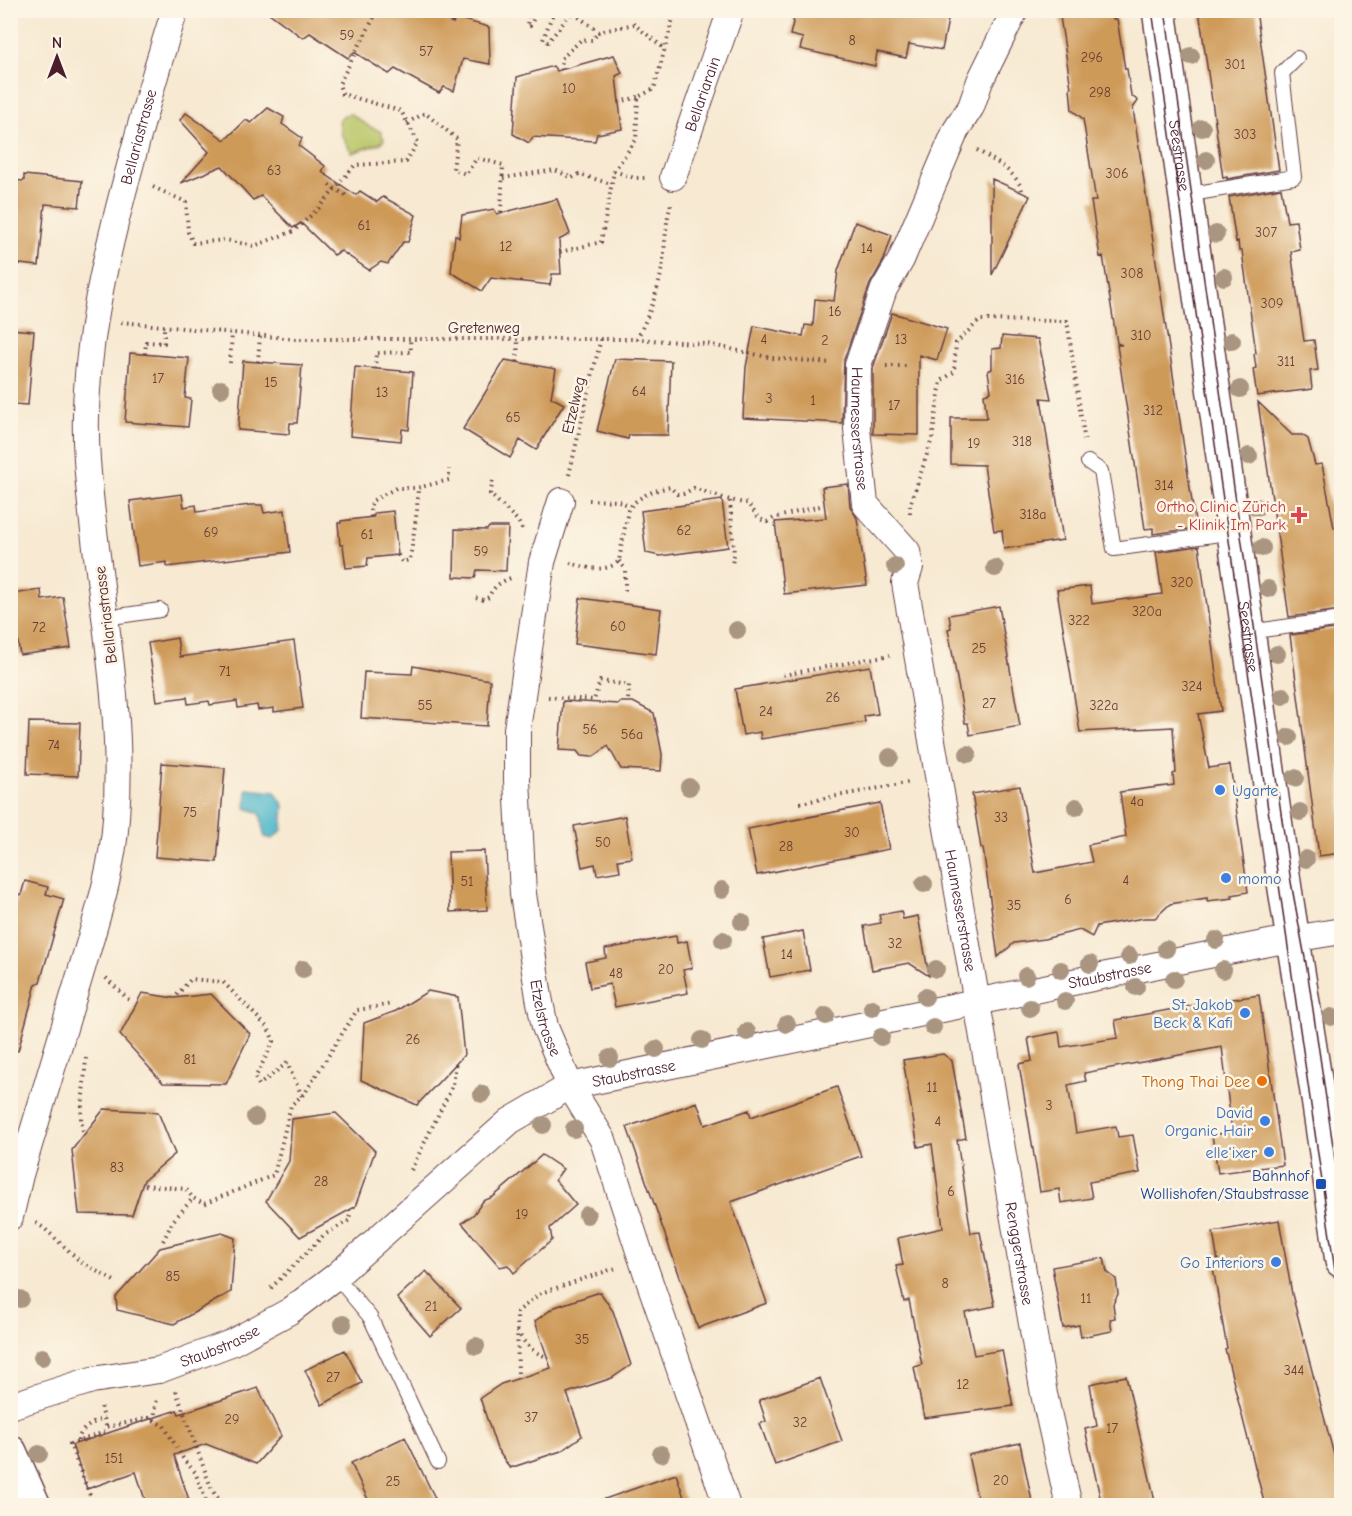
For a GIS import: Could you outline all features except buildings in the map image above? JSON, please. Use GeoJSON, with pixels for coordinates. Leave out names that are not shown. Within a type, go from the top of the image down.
{"type":"FeatureCollection","features":[{"type":"Feature","properties":{"kind":"street","name":"Bellariastrasse"},"geometry":{"type":"LineString","coordinates":[[20,1219],[20,1175],[104,894],[116,821],[119,764],[117,718],[87,460],[86,405],[94,322],[102,273],[159,56],[175,10]]}},
{"type":"Feature","properties":{"kind":"street","name":"Bellariarain"},"geometry":{"type":"LineString","coordinates":[[673,177],[731,10]]}},
{"type":"Feature","properties":{"kind":"street","name":"Haumesserstrasse"},"geometry":{"type":"LineString","coordinates":[[978,1002],[905,583],[910,567],[907,551],[865,504],[857,429],[858,365],[884,289],[901,260],[956,130],[971,106],[980,81],[1015,10]]}},
{"type":"Feature","properties":{"kind":"street","name":"Seestrasse"},"geometry":{"type":"LineString","coordinates":[[1159,10],[1341,1261]]}},
{"type":"Feature","properties":{"kind":"street","name":"Etzelstrasse"},"geometry":{"type":"LineString","coordinates":[[565,489],[542,562],[518,729],[517,780],[522,894],[545,1027],[570,1086],[603,1140],[640,1254],[728,1506]]}},
{"type":"Feature","properties":{"kind":"street","name":"Staubstrasse"},"geometry":{"type":"LineString","coordinates":[[10,1406],[92,1380],[159,1370],[231,1343],[290,1311],[336,1276],[510,1121],[570,1086],[978,1002],[1341,931]]}},
{"type":"Feature","properties":{"kind":"street","name":"Renggerstrasse"},"geometry":{"type":"LineString","coordinates":[[978,1002],[1044,1394],[1069,1506]]}},
{"type":"Feature","properties":{"kind":"street"},"geometry":{"type":"LineString","coordinates":[[10,1452],[34,1506]]}},
{"type":"Feature","properties":{"kind":"lane"},"geometry":{"type":"LineString","coordinates":[[1185,195],[1294,177],[1282,73],[1297,58]]}},
{"type":"Feature","properties":{"kind":"lane"},"geometry":{"type":"LineString","coordinates":[[1088,462],[1101,471],[1114,549],[1234,532]]}},
{"type":"Feature","properties":{"kind":"lane"},"geometry":{"type":"LineString","coordinates":[[105,618],[160,610]]}},
{"type":"Feature","properties":{"kind":"lane"},"geometry":{"type":"LineString","coordinates":[[1248,632],[1341,619]]}},
{"type":"Feature","properties":{"kind":"lane"},"geometry":{"type":"LineString","coordinates":[[336,1276],[370,1317],[438,1462]]}},
{"type":"Feature","properties":{"kind":"path"},"geometry":{"type":"LineString","coordinates":[[148,185],[186,202],[188,232],[193,243],[226,240],[254,246],[294,231],[319,208],[354,165],[406,162],[418,142],[401,111],[342,94],[339,84],[378,10]]}},
{"type":"Feature","properties":{"kind":"path"},"geometry":{"type":"LineString","coordinates":[[388,10],[395,14]]}},
{"type":"Feature","properties":{"kind":"path"},"geometry":{"type":"LineString","coordinates":[[529,10],[526,25],[530,26],[538,10]]}},
{"type":"Feature","properties":{"kind":"path"},"geometry":{"type":"LineString","coordinates":[[554,10],[543,40],[548,42],[572,12],[599,32]]}},
{"type":"Feature","properties":{"kind":"path"},"geometry":{"type":"LineString","coordinates":[[619,102],[638,97],[654,89],[673,18],[681,10]]}},
{"type":"Feature","properties":{"kind":"path"},"geometry":{"type":"LineString","coordinates":[[562,70],[561,59],[581,40],[592,40],[599,32],[634,24],[665,49]]}},
{"type":"Feature","properties":{"kind":"path"},"geometry":{"type":"LineString","coordinates":[[560,252],[601,242],[614,171],[636,140],[638,97]]}},
{"type":"Feature","properties":{"kind":"path"},"geometry":{"type":"LineString","coordinates":[[407,123],[425,113],[457,139],[453,169],[466,174],[477,158],[503,165],[501,213]]}},
{"type":"Feature","properties":{"kind":"path"},"geometry":{"type":"LineString","coordinates":[[976,150],[1020,182],[1022,191]]}},
{"type":"Feature","properties":{"kind":"path"},"geometry":{"type":"LineString","coordinates":[[503,178],[555,170],[572,178],[579,174],[611,184]]}},
{"type":"Feature","properties":{"kind":"path"},"geometry":{"type":"LineString","coordinates":[[614,171],[634,178]]}},
{"type":"Feature","properties":{"kind":"path"},"geometry":{"type":"LineString","coordinates":[[329,185],[347,196]]}},
{"type":"Feature","properties":{"kind":"path"},"geometry":{"type":"LineString","coordinates":[[637,339],[661,273],[665,223],[668,213]]}},
{"type":"Feature","properties":{"kind":"path"},"geometry":{"type":"LineString","coordinates":[[907,551],[910,506],[932,439],[941,381],[954,372],[957,343],[980,320],[1067,321],[1088,462]]}},
{"type":"Feature","properties":{"kind":"path","name":"Gretenweg"},"geometry":{"type":"LineString","coordinates":[[120,322],[296,339],[637,339],[707,344],[772,358],[858,365]]}},
{"type":"Feature","properties":{"kind":"path"},"geometry":{"type":"LineString","coordinates":[[145,354],[146,342],[164,343],[164,327]]}},
{"type":"Feature","properties":{"kind":"path"},"geometry":{"type":"LineString","coordinates":[[230,363],[232,333]]}},
{"type":"Feature","properties":{"kind":"path"},"geometry":{"type":"LineString","coordinates":[[258,362],[261,335]]}},
{"type":"Feature","properties":{"kind":"path","name":"Etzelweg"},"geometry":{"type":"LineString","coordinates":[[565,489],[601,338]]}},
{"type":"Feature","properties":{"kind":"path"},"geometry":{"type":"LineString","coordinates":[[375,369],[376,353],[411,352],[410,339]]}},
{"type":"Feature","properties":{"kind":"path"},"geometry":{"type":"LineString","coordinates":[[518,362],[519,339]]}},
{"type":"Feature","properties":{"kind":"path"},"geometry":{"type":"LineString","coordinates":[[371,517],[372,501],[396,488],[418,487],[449,480],[448,469]]}},
{"type":"Feature","properties":{"kind":"path"},"geometry":{"type":"LineString","coordinates":[[493,481],[490,494],[519,521],[522,527],[522,539]]}},
{"type":"Feature","properties":{"kind":"path"},"geometry":{"type":"LineString","coordinates":[[398,555],[402,562],[410,560],[418,487]]}},
{"type":"Feature","properties":{"kind":"path"},"geometry":{"type":"LineString","coordinates":[[625,591],[625,569],[619,561],[628,510],[630,506],[650,493],[670,487],[677,495],[694,488],[747,503],[760,519],[767,522],[774,518],[820,506]]}},
{"type":"Feature","properties":{"kind":"path"},"geometry":{"type":"LineString","coordinates":[[601,499],[619,501],[630,506]]}},
{"type":"Feature","properties":{"kind":"path"},"geometry":{"type":"LineString","coordinates":[[730,500],[734,554],[732,564]]}},
{"type":"Feature","properties":{"kind":"path"},"geometry":{"type":"LineString","coordinates":[[566,562],[591,568],[605,568],[619,561]]}},
{"type":"Feature","properties":{"kind":"path"},"geometry":{"type":"LineString","coordinates":[[476,598],[484,600],[489,597],[492,589],[500,582],[515,577],[516,569]]}},
{"type":"Feature","properties":{"kind":"path"},"geometry":{"type":"LineString","coordinates":[[783,675],[881,656]]}},
{"type":"Feature","properties":{"kind":"path"},"geometry":{"type":"LineString","coordinates":[[541,697],[594,700],[600,681],[628,685],[628,701]]}},
{"type":"Feature","properties":{"kind":"path"},"geometry":{"type":"LineString","coordinates":[[800,803],[921,780]]}},
{"type":"Feature","properties":{"kind":"path"},"geometry":{"type":"LineString","coordinates":[[102,974],[132,1003]]}},
{"type":"Feature","properties":{"kind":"path"},"geometry":{"type":"LineString","coordinates":[[177,995],[190,979],[223,982],[268,1028],[274,1041],[255,1078],[259,1085],[287,1063],[302,1096]]}},
{"type":"Feature","properties":{"kind":"path"},"geometry":{"type":"LineString","coordinates":[[145,1185],[186,1189],[193,1198],[204,1204],[274,1175],[291,1105],[302,1096],[357,1010],[392,1004]]}},
{"type":"Feature","properties":{"kind":"path"},"geometry":{"type":"LineString","coordinates":[[83,1131],[81,1119],[87,1053]]}},
{"type":"Feature","properties":{"kind":"path"},"geometry":{"type":"LineString","coordinates":[[411,1171],[453,1085],[456,1064]]}},
{"type":"Feature","properties":{"kind":"path"},"geometry":{"type":"LineString","coordinates":[[163,1241],[173,1221],[193,1198]]}},
{"type":"Feature","properties":{"kind":"path"},"geometry":{"type":"LineString","coordinates":[[264,1294],[324,1235],[350,1220],[349,1210]]}},
{"type":"Feature","properties":{"kind":"path"},"geometry":{"type":"LineString","coordinates":[[20,1219],[44,1228],[82,1263],[114,1281]]}},
{"type":"Feature","properties":{"kind":"path"},"geometry":{"type":"LineString","coordinates":[[518,1379],[517,1312],[541,1293],[622,1266]]}},
{"type":"Feature","properties":{"kind":"path"},"geometry":{"type":"LineString","coordinates":[[516,1330],[532,1351],[547,1357]]}},
{"type":"Feature","properties":{"kind":"path"},"geometry":{"type":"LineString","coordinates":[[174,1385],[210,1485],[215,1495],[226,1506]]}},
{"type":"Feature","properties":{"kind":"path"},"geometry":{"type":"LineString","coordinates":[[154,1421],[158,1388]]}},
{"type":"Feature","properties":{"kind":"path"},"geometry":{"type":"LineString","coordinates":[[78,1441],[79,1436],[90,1424],[104,1417],[107,1430]]}},
{"type":"Feature","properties":{"kind":"path"},"geometry":{"type":"LineString","coordinates":[[94,1506],[70,1444],[149,1418],[164,1426],[184,1460],[195,1472],[208,1506]]}},
{"type":"Feature","properties":{"kind":"green space"},"geometry":{"type":"Polygon","coordinates":[[[351,114],[380,131],[384,139],[381,143],[352,153],[341,134],[339,120],[344,115],[351,114]]]}},
{"type":"Feature","properties":{"kind":"water"},"geometry":{"type":"Polygon","coordinates":[[[247,789],[275,792],[284,806],[282,830],[272,839],[265,837],[260,813],[246,808],[247,789]]]}},
{"type":"Feature","properties":{"kind":"tram line"},"geometry":{"type":"LineString","coordinates":[[1152,10],[1342,1319]]}},
{"type":"Feature","properties":{"kind":"tram line"},"geometry":{"type":"LineString","coordinates":[[1165,10],[1291,882],[1307,969],[1342,1207]]}},
{"type":"Feature","properties":{"kind":"place","name":"Ortho Clinic Zürich - Klinik Im Park"},"geometry":{"type":"Point","coordinates":[1299,515]}},
{"type":"Feature","properties":{"kind":"place","name":"Ugarte"},"geometry":{"type":"Point","coordinates":[1220,790]}},
{"type":"Feature","properties":{"kind":"place","name":"momo"},"geometry":{"type":"Point","coordinates":[1226,878]}},
{"type":"Feature","properties":{"kind":"place","name":"St. Jakob Beck & Kafi"},"geometry":{"type":"Point","coordinates":[1245,1013]}},
{"type":"Feature","properties":{"kind":"place","name":"Thong Thai Dee"},"geometry":{"type":"Point","coordinates":[1262,1081]}},
{"type":"Feature","properties":{"kind":"place","name":"David Organic Hair"},"geometry":{"type":"Point","coordinates":[1265,1121]}},
{"type":"Feature","properties":{"kind":"place","name":"elle'ixer"},"geometry":{"type":"Point","coordinates":[1269,1152]}},
{"type":"Feature","properties":{"kind":"place","name":"Bahnhof Wollishofen/Staubstrasse"},"geometry":{"type":"Point","coordinates":[1321,1184]}},
{"type":"Feature","properties":{"kind":"place","name":"Go Interiors"},"geometry":{"type":"Point","coordinates":[1276,1262]}}]}
